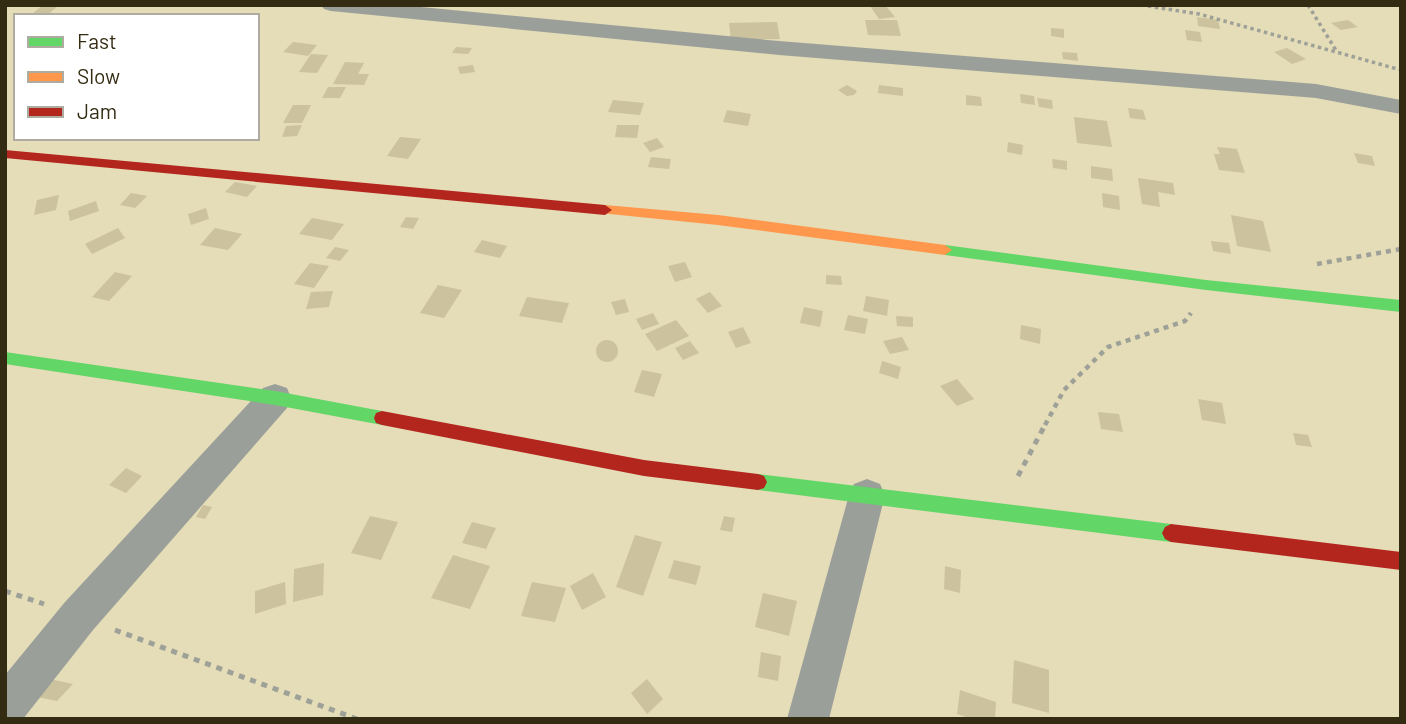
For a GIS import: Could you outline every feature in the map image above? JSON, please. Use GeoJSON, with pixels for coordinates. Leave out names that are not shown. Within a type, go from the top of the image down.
{"type":"FeatureCollection","features":[{"type":"Feature","properties":{"kind":"street"},"geometry":{"type":"LineString","coordinates":[[331,5],[779,48],[1316,90],[1401,107]]}},
{"type":"Feature","properties":{"kind":"street"},"geometry":{"type":"LineString","coordinates":[[5,154],[718,219],[1206,285],[1401,306]]}},
{"type":"Feature","properties":{"kind":"street"},"geometry":{"type":"LineString","coordinates":[[5,358],[275,398],[644,468],[1401,561]]}},
{"type":"Feature","properties":{"kind":"street"},"geometry":{"type":"LineString","coordinates":[[5,708],[79,617],[275,398]]}},
{"type":"Feature","properties":{"kind":"street"},"geometry":{"type":"LineString","coordinates":[[808,719],[867,495]]}},
{"type":"Feature","properties":{"kind":"path"},"geometry":{"type":"LineString","coordinates":[[1141,5],[1199,14],[1401,70]]}},
{"type":"Feature","properties":{"kind":"path"},"geometry":{"type":"LineString","coordinates":[[1308,5],[1337,52]]}},
{"type":"Feature","properties":{"kind":"path"},"geometry":{"type":"LineString","coordinates":[[1310,265],[1401,248]]}},
{"type":"Feature","properties":{"kind":"path"},"geometry":{"type":"LineString","coordinates":[[999,510],[1064,390],[1108,347],[1185,321],[1206,285]]}},
{"type":"Feature","properties":{"kind":"path"},"geometry":{"type":"LineString","coordinates":[[5,591],[357,719]]}},
{"type":"Feature","properties":{"kind":"building"},"geometry":{"type":"Polygon","coordinates":[[[43,5],[58,6],[48,14],[32,14],[43,5]]]}},
{"type":"Feature","properties":{"kind":"building"},"geometry":{"type":"Polygon","coordinates":[[[885,5],[895,17],[879,19],[870,6],[885,5]]]}},
{"type":"Feature","properties":{"kind":"building"},"geometry":{"type":"Polygon","coordinates":[[[1197,17],[1218,20],[1220,29],[1198,26],[1197,17]]]}},
{"type":"Feature","properties":{"kind":"building"},"geometry":{"type":"Polygon","coordinates":[[[865,20],[897,20],[901,36],[868,35],[865,20]]]}},
{"type":"Feature","properties":{"kind":"building"},"geometry":{"type":"Polygon","coordinates":[[[1348,20],[1358,27],[1341,30],[1331,23],[1348,20]]]}},
{"type":"Feature","properties":{"kind":"building"},"geometry":{"type":"Polygon","coordinates":[[[777,22],[780,39],[731,40],[729,23],[777,22]]]}},
{"type":"Feature","properties":{"kind":"building"},"geometry":{"type":"Polygon","coordinates":[[[1051,28],[1064,29],[1064,38],[1051,36],[1051,28]]]}},
{"type":"Feature","properties":{"kind":"building"},"geometry":{"type":"Polygon","coordinates":[[[1185,30],[1200,32],[1202,42],[1187,40],[1185,30]]]}},
{"type":"Feature","properties":{"kind":"building"},"geometry":{"type":"Polygon","coordinates":[[[293,42],[317,45],[308,56],[283,52],[293,42]]]}},
{"type":"Feature","properties":{"kind":"building"},"geometry":{"type":"Polygon","coordinates":[[[456,47],[472,48],[468,54],[452,53],[456,47]]]}},
{"type":"Feature","properties":{"kind":"building"},"geometry":{"type":"Polygon","coordinates":[[[1287,48],[1306,59],[1292,64],[1274,52],[1287,48]]]}},
{"type":"Feature","properties":{"kind":"building"},"geometry":{"type":"Polygon","coordinates":[[[1062,52],[1077,53],[1078,61],[1063,59],[1062,52]]]}},
{"type":"Feature","properties":{"kind":"building"},"geometry":{"type":"Polygon","coordinates":[[[311,54],[328,55],[317,73],[299,72],[311,54]]]}},
{"type":"Feature","properties":{"kind":"building"},"geometry":{"type":"Polygon","coordinates":[[[345,62],[364,63],[358,74],[369,74],[364,85],[333,84],[345,62]]]}},
{"type":"Feature","properties":{"kind":"building"},"geometry":{"type":"Polygon","coordinates":[[[473,65],[475,72],[460,74],[458,67],[473,65]]]}},
{"type":"Feature","properties":{"kind":"building"},"geometry":{"type":"Polygon","coordinates":[[[847,85],[857,91],[854,95],[847,96],[838,90],[847,85]]]}},
{"type":"Feature","properties":{"kind":"building"},"geometry":{"type":"Polygon","coordinates":[[[879,85],[903,88],[903,96],[878,93],[879,85]]]}},
{"type":"Feature","properties":{"kind":"building"},"geometry":{"type":"Polygon","coordinates":[[[328,87],[346,87],[340,98],[322,98],[328,87]]]}},
{"type":"Feature","properties":{"kind":"building"},"geometry":{"type":"Polygon","coordinates":[[[1020,94],[1034,96],[1035,105],[1021,103],[1020,94]]]}},
{"type":"Feature","properties":{"kind":"building"},"geometry":{"type":"Polygon","coordinates":[[[966,95],[981,97],[982,106],[966,105],[966,95]]]}},
{"type":"Feature","properties":{"kind":"building"},"geometry":{"type":"Polygon","coordinates":[[[1037,98],[1052,100],[1053,109],[1039,107],[1037,98]]]}},
{"type":"Feature","properties":{"kind":"building"},"geometry":{"type":"Polygon","coordinates":[[[613,100],[644,103],[640,115],[608,112],[613,100]]]}},
{"type":"Feature","properties":{"kind":"building"},"geometry":{"type":"Polygon","coordinates":[[[293,105],[311,105],[302,123],[283,123],[293,105]]]}},
{"type":"Feature","properties":{"kind":"building"},"geometry":{"type":"Polygon","coordinates":[[[1128,108],[1143,110],[1146,120],[1130,118],[1128,108]]]}},
{"type":"Feature","properties":{"kind":"building"},"geometry":{"type":"Polygon","coordinates":[[[727,110],[751,114],[748,126],[723,122],[727,110]]]}},
{"type":"Feature","properties":{"kind":"building"},"geometry":{"type":"Polygon","coordinates":[[[1074,117],[1107,121],[1112,147],[1077,143],[1074,117]]]}},
{"type":"Feature","properties":{"kind":"building"},"geometry":{"type":"Polygon","coordinates":[[[302,125],[297,136],[282,137],[286,126],[302,125]]]}},
{"type":"Feature","properties":{"kind":"building"},"geometry":{"type":"Polygon","coordinates":[[[617,125],[639,125],[637,138],[615,137],[617,125]]]}},
{"type":"Feature","properties":{"kind":"building"},"geometry":{"type":"Polygon","coordinates":[[[400,137],[421,139],[408,159],[387,156],[400,137]]]}},
{"type":"Feature","properties":{"kind":"building"},"geometry":{"type":"Polygon","coordinates":[[[657,138],[664,147],[650,152],[643,143],[657,138]]]}},
{"type":"Feature","properties":{"kind":"building"},"geometry":{"type":"Polygon","coordinates":[[[1008,142],[1023,145],[1022,155],[1007,152],[1008,142]]]}},
{"type":"Feature","properties":{"kind":"building"},"geometry":{"type":"Polygon","coordinates":[[[1217,147],[1237,149],[1245,173],[1219,170],[1214,154],[1220,154],[1217,147]]]}},
{"type":"Feature","properties":{"kind":"building"},"geometry":{"type":"Polygon","coordinates":[[[1354,153],[1372,156],[1375,166],[1358,163],[1354,153]]]}},
{"type":"Feature","properties":{"kind":"building"},"geometry":{"type":"Polygon","coordinates":[[[651,157],[671,159],[669,169],[648,167],[651,157]]]}},
{"type":"Feature","properties":{"kind":"building"},"geometry":{"type":"Polygon","coordinates":[[[1052,159],[1067,161],[1067,170],[1053,168],[1052,159]]]}},
{"type":"Feature","properties":{"kind":"building"},"geometry":{"type":"Polygon","coordinates":[[[1091,166],[1112,169],[1113,181],[1091,178],[1091,166]]]}},
{"type":"Feature","properties":{"kind":"building"},"geometry":{"type":"Polygon","coordinates":[[[1138,178],[1173,183],[1175,195],[1158,192],[1160,207],[1142,204],[1138,178]]]}},
{"type":"Feature","properties":{"kind":"building"},"geometry":{"type":"Polygon","coordinates":[[[235,182],[257,186],[247,197],[225,192],[235,182]]]}},
{"type":"Feature","properties":{"kind":"building"},"geometry":{"type":"Polygon","coordinates":[[[131,193],[147,196],[135,208],[120,205],[131,193]]]}},
{"type":"Feature","properties":{"kind":"building"},"geometry":{"type":"Polygon","coordinates":[[[1102,193],[1119,196],[1120,210],[1103,207],[1102,193]]]}},
{"type":"Feature","properties":{"kind":"building"},"geometry":{"type":"Polygon","coordinates":[[[59,195],[56,210],[34,215],[37,200],[59,195]]]}},
{"type":"Feature","properties":{"kind":"building"},"geometry":{"type":"Polygon","coordinates":[[[96,201],[99,211],[70,221],[68,211],[96,201]]]}},
{"type":"Feature","properties":{"kind":"building"},"geometry":{"type":"Polygon","coordinates":[[[206,208],[209,219],[191,225],[188,214],[206,208]]]}},
{"type":"Feature","properties":{"kind":"building"},"geometry":{"type":"Polygon","coordinates":[[[1231,215],[1263,221],[1271,252],[1237,246],[1231,215]]]}},
{"type":"Feature","properties":{"kind":"building"},"geometry":{"type":"Polygon","coordinates":[[[406,217],[419,218],[413,229],[400,227],[406,217]]]}},
{"type":"Feature","properties":{"kind":"building"},"geometry":{"type":"Polygon","coordinates":[[[312,218],[344,224],[332,240],[299,234],[312,218]]]}},
{"type":"Feature","properties":{"kind":"building"},"geometry":{"type":"Polygon","coordinates":[[[118,228],[125,238],[92,254],[85,244],[118,228]]]}},
{"type":"Feature","properties":{"kind":"building"},"geometry":{"type":"Polygon","coordinates":[[[215,228],[242,234],[228,250],[200,245],[215,228]]]}},
{"type":"Feature","properties":{"kind":"building"},"geometry":{"type":"Polygon","coordinates":[[[482,240],[507,246],[500,258],[474,252],[482,240]]]}},
{"type":"Feature","properties":{"kind":"building"},"geometry":{"type":"Polygon","coordinates":[[[1211,241],[1229,243],[1231,254],[1213,251],[1211,241]]]}},
{"type":"Feature","properties":{"kind":"building"},"geometry":{"type":"Polygon","coordinates":[[[335,247],[349,250],[340,261],[326,258],[335,247]]]}},
{"type":"Feature","properties":{"kind":"building"},"geometry":{"type":"Polygon","coordinates":[[[685,262],[692,277],[675,282],[668,266],[685,262]]]}},
{"type":"Feature","properties":{"kind":"building"},"geometry":{"type":"Polygon","coordinates":[[[310,263],[329,266],[314,288],[294,284],[310,263]]]}},
{"type":"Feature","properties":{"kind":"building"},"geometry":{"type":"Polygon","coordinates":[[[115,272],[132,276],[109,301],[92,297],[115,272]]]}},
{"type":"Feature","properties":{"kind":"building"},"geometry":{"type":"Polygon","coordinates":[[[826,275],[841,276],[842,285],[826,284],[826,275]]]}},
{"type":"Feature","properties":{"kind":"building"},"geometry":{"type":"Polygon","coordinates":[[[438,285],[462,290],[444,318],[420,313],[438,285]]]}},
{"type":"Feature","properties":{"kind":"building"},"geometry":{"type":"Polygon","coordinates":[[[333,291],[329,307],[306,309],[311,292],[333,291]]]}},
{"type":"Feature","properties":{"kind":"building"},"geometry":{"type":"Polygon","coordinates":[[[710,292],[722,306],[708,313],[696,299],[710,292]]]}},
{"type":"Feature","properties":{"kind":"building"},"geometry":{"type":"Polygon","coordinates":[[[866,296],[889,300],[887,316],[863,311],[866,296]]]}},
{"type":"Feature","properties":{"kind":"building"},"geometry":{"type":"Polygon","coordinates":[[[527,297],[569,303],[562,323],[519,316],[527,297]]]}},
{"type":"Feature","properties":{"kind":"building"},"geometry":{"type":"Polygon","coordinates":[[[625,299],[629,312],[616,315],[611,302],[625,299]]]}},
{"type":"Feature","properties":{"kind":"building"},"geometry":{"type":"Polygon","coordinates":[[[804,307],[823,311],[820,327],[800,323],[804,307]]]}},
{"type":"Feature","properties":{"kind":"building"},"geometry":{"type":"Polygon","coordinates":[[[653,313],[659,324],[642,330],[636,319],[653,313]]]}},
{"type":"Feature","properties":{"kind":"building"},"geometry":{"type":"Polygon","coordinates":[[[848,315],[868,319],[865,334],[844,330],[848,315]]]}},
{"type":"Feature","properties":{"kind":"building"},"geometry":{"type":"Polygon","coordinates":[[[896,316],[913,317],[913,327],[897,326],[896,316]]]}},
{"type":"Feature","properties":{"kind":"building"},"geometry":{"type":"Polygon","coordinates":[[[676,320],[689,336],[657,351],[645,334],[676,320]]]}},
{"type":"Feature","properties":{"kind":"building"},"geometry":{"type":"Polygon","coordinates":[[[1021,325],[1041,329],[1040,344],[1020,339],[1021,325]]]}},
{"type":"Feature","properties":{"kind":"building"},"geometry":{"type":"Polygon","coordinates":[[[743,327],[751,343],[736,348],[728,332],[743,327]]]}},
{"type":"Feature","properties":{"kind":"building"},"geometry":{"type":"Polygon","coordinates":[[[902,337],[909,350],[890,354],[883,341],[902,337]]]}},
{"type":"Feature","properties":{"kind":"building"},"geometry":{"type":"Polygon","coordinates":[[[607,340],[615,343],[618,351],[615,359],[607,362],[599,359],[596,351],[599,343],[607,340]]]}},
{"type":"Feature","properties":{"kind":"building"},"geometry":{"type":"Polygon","coordinates":[[[690,341],[699,353],[683,360],[675,348],[690,341]]]}},
{"type":"Feature","properties":{"kind":"building"},"geometry":{"type":"Polygon","coordinates":[[[882,361],[901,367],[898,379],[879,373],[882,361]]]}},
{"type":"Feature","properties":{"kind":"building"},"geometry":{"type":"Polygon","coordinates":[[[642,370],[662,374],[654,397],[634,392],[642,370]]]}},
{"type":"Feature","properties":{"kind":"building"},"geometry":{"type":"Polygon","coordinates":[[[957,379],[974,399],[957,406],[940,386],[957,379]]]}},
{"type":"Feature","properties":{"kind":"building"},"geometry":{"type":"Polygon","coordinates":[[[1198,399],[1222,403],[1226,424],[1202,420],[1198,399]]]}},
{"type":"Feature","properties":{"kind":"building"},"geometry":{"type":"Polygon","coordinates":[[[1098,412],[1119,414],[1123,432],[1101,429],[1098,412]]]}},
{"type":"Feature","properties":{"kind":"building"},"geometry":{"type":"Polygon","coordinates":[[[1293,433],[1308,435],[1312,447],[1296,445],[1293,433]]]}},
{"type":"Feature","properties":{"kind":"building"},"geometry":{"type":"Polygon","coordinates":[[[126,468],[142,476],[126,493],[109,485],[126,468]]]}},
{"type":"Feature","properties":{"kind":"building"},"geometry":{"type":"Polygon","coordinates":[[[203,505],[212,507],[205,519],[196,517],[203,505]]]}},
{"type":"Feature","properties":{"kind":"building"},"geometry":{"type":"Polygon","coordinates":[[[370,516],[398,522],[381,560],[351,553],[370,516]]]}},
{"type":"Feature","properties":{"kind":"building"},"geometry":{"type":"Polygon","coordinates":[[[724,516],[735,518],[732,532],[720,530],[724,516]]]}},
{"type":"Feature","properties":{"kind":"building"},"geometry":{"type":"Polygon","coordinates":[[[472,522],[496,528],[486,549],[462,543],[472,522]]]}},
{"type":"Feature","properties":{"kind":"building"},"geometry":{"type":"Polygon","coordinates":[[[635,535],[662,542],[643,596],[616,587],[635,535]]]}},
{"type":"Feature","properties":{"kind":"building"},"geometry":{"type":"Polygon","coordinates":[[[453,555],[490,566],[470,609],[431,598],[453,555]]]}},
{"type":"Feature","properties":{"kind":"building"},"geometry":{"type":"Polygon","coordinates":[[[674,560],[701,566],[696,585],[668,578],[674,560]]]}},
{"type":"Feature","properties":{"kind":"building"},"geometry":{"type":"Polygon","coordinates":[[[324,563],[323,595],[293,602],[294,569],[324,563]]]}},
{"type":"Feature","properties":{"kind":"building"},"geometry":{"type":"Polygon","coordinates":[[[945,566],[961,570],[960,593],[944,589],[945,566]]]}},
{"type":"Feature","properties":{"kind":"building"},"geometry":{"type":"Polygon","coordinates":[[[593,573],[606,597],[582,610],[570,586],[593,573]]]}},
{"type":"Feature","properties":{"kind":"building"},"geometry":{"type":"Polygon","coordinates":[[[285,582],[286,604],[255,614],[255,591],[285,582]]]}},
{"type":"Feature","properties":{"kind":"building"},"geometry":{"type":"Polygon","coordinates":[[[532,582],[566,588],[555,622],[521,616],[532,582]]]}},
{"type":"Feature","properties":{"kind":"building"},"geometry":{"type":"Polygon","coordinates":[[[763,593],[797,601],[789,636],[755,627],[763,593]]]}},
{"type":"Feature","properties":{"kind":"building"},"geometry":{"type":"Polygon","coordinates":[[[761,652],[781,656],[778,681],[758,677],[761,652]]]}},
{"type":"Feature","properties":{"kind":"building"},"geometry":{"type":"Polygon","coordinates":[[[1014,660],[1049,670],[1049,713],[1012,703],[1014,660]]]}},
{"type":"Feature","properties":{"kind":"building"},"geometry":{"type":"Polygon","coordinates":[[[50,679],[73,684],[57,701],[37,697],[50,679]]]}},
{"type":"Feature","properties":{"kind":"building"},"geometry":{"type":"Polygon","coordinates":[[[647,679],[663,699],[647,714],[631,693],[647,679]]]}},
{"type":"Feature","properties":{"kind":"building"},"geometry":{"type":"Polygon","coordinates":[[[960,690],[996,702],[995,719],[972,719],[957,714],[960,690]]]}},
{"type":"Feature","properties":{"kind":"traffic: fast"},"geometry":{"type":"LineString","coordinates":[[945,250],[1206,285],[1401,306]]}},
{"type":"Feature","properties":{"kind":"traffic: fast"},"geometry":{"type":"LineString","coordinates":[[5,358],[275,398],[382,418]]}},
{"type":"Feature","properties":{"kind":"traffic: fast"},"geometry":{"type":"LineString","coordinates":[[758,482],[1171,533]]}},
{"type":"Feature","properties":{"kind":"traffic: slow"},"geometry":{"type":"LineString","coordinates":[[605,210],[718,220],[945,250]]}},
{"type":"Feature","properties":{"kind":"traffic: jam"},"geometry":{"type":"LineString","coordinates":[[5,154],[605,210]]}},
{"type":"Feature","properties":{"kind":"traffic: jam"},"geometry":{"type":"LineString","coordinates":[[382,418],[644,468],[758,482]]}},
{"type":"Feature","properties":{"kind":"traffic: jam"},"geometry":{"type":"LineString","coordinates":[[1171,533],[1401,561]]}}]}
